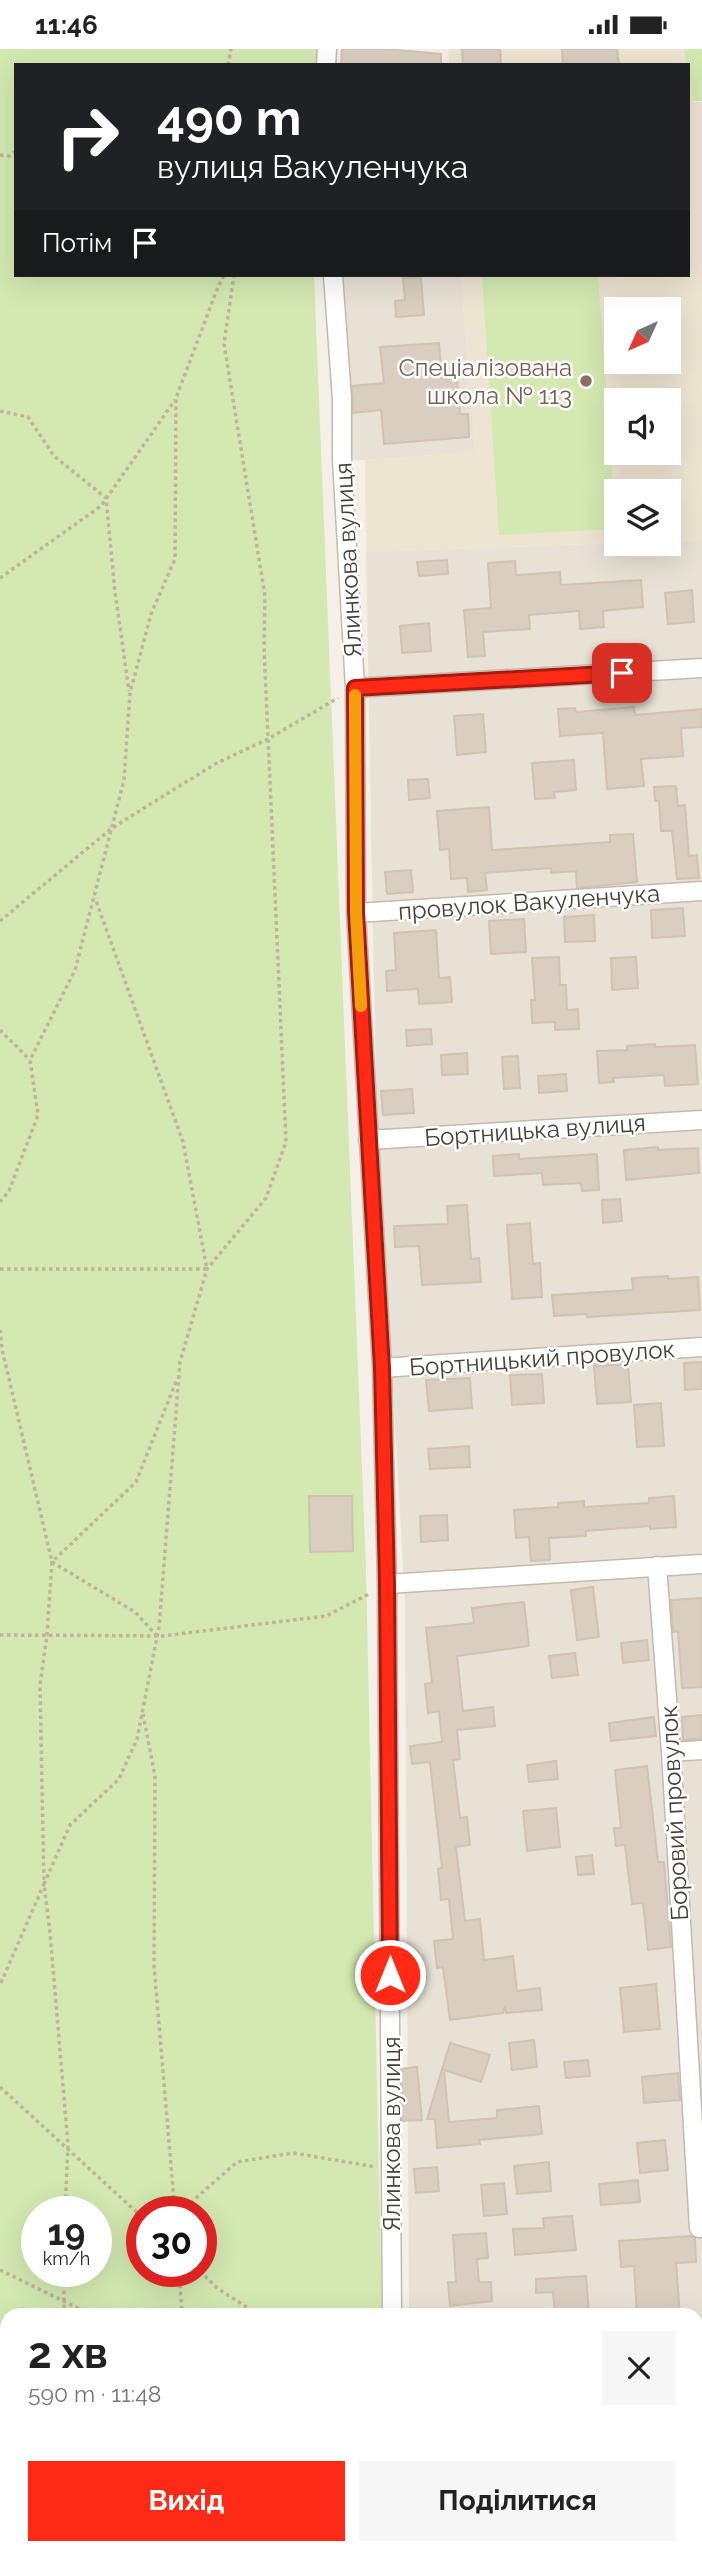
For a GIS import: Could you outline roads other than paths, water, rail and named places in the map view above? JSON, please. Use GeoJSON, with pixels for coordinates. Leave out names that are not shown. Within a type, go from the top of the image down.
{"type":"FeatureCollection","features":[{"type":"Feature","properties":{"kind":"street","name":"Ялинкова вулиця"},"geometry":{"type":"LineString","coordinates":[[333,277],[342,399],[342,459],[355,688],[356,912],[382,1368],[387,1584],[392,2308]]}},
{"type":"Feature","properties":{"kind":"street"},"geometry":{"type":"LineString","coordinates":[[355,688],[702,668]]}},
{"type":"Feature","properties":{"kind":"street","name":"провулок Вакуленчука"},"geometry":{"type":"LineString","coordinates":[[356,912],[702,891]]}},
{"type":"Feature","properties":{"kind":"street","name":"Бортницька вулиця"},"geometry":{"type":"LineString","coordinates":[[368,1140],[702,1120]]}},
{"type":"Feature","properties":{"kind":"street","name":"Бортницький провулок"},"geometry":{"type":"LineString","coordinates":[[382,1368],[702,1347]]}},
{"type":"Feature","properties":{"kind":"street"},"geometry":{"type":"LineString","coordinates":[[387,1584],[702,1564]]}},
{"type":"Feature","properties":{"kind":"street","name":"Боровий провулок"},"geometry":{"type":"LineString","coordinates":[[657,1566],[693,1987],[699,2228]]}},
{"type":"Feature","properties":{"kind":"street"},"geometry":{"type":"LineString","coordinates":[[671,1752],[702,1750]]}},
{"type":"Feature","properties":{"kind":"place","name":"Спеціалізована школа № 113"},"geometry":{"type":"Point","coordinates":[586,381]}}]}
